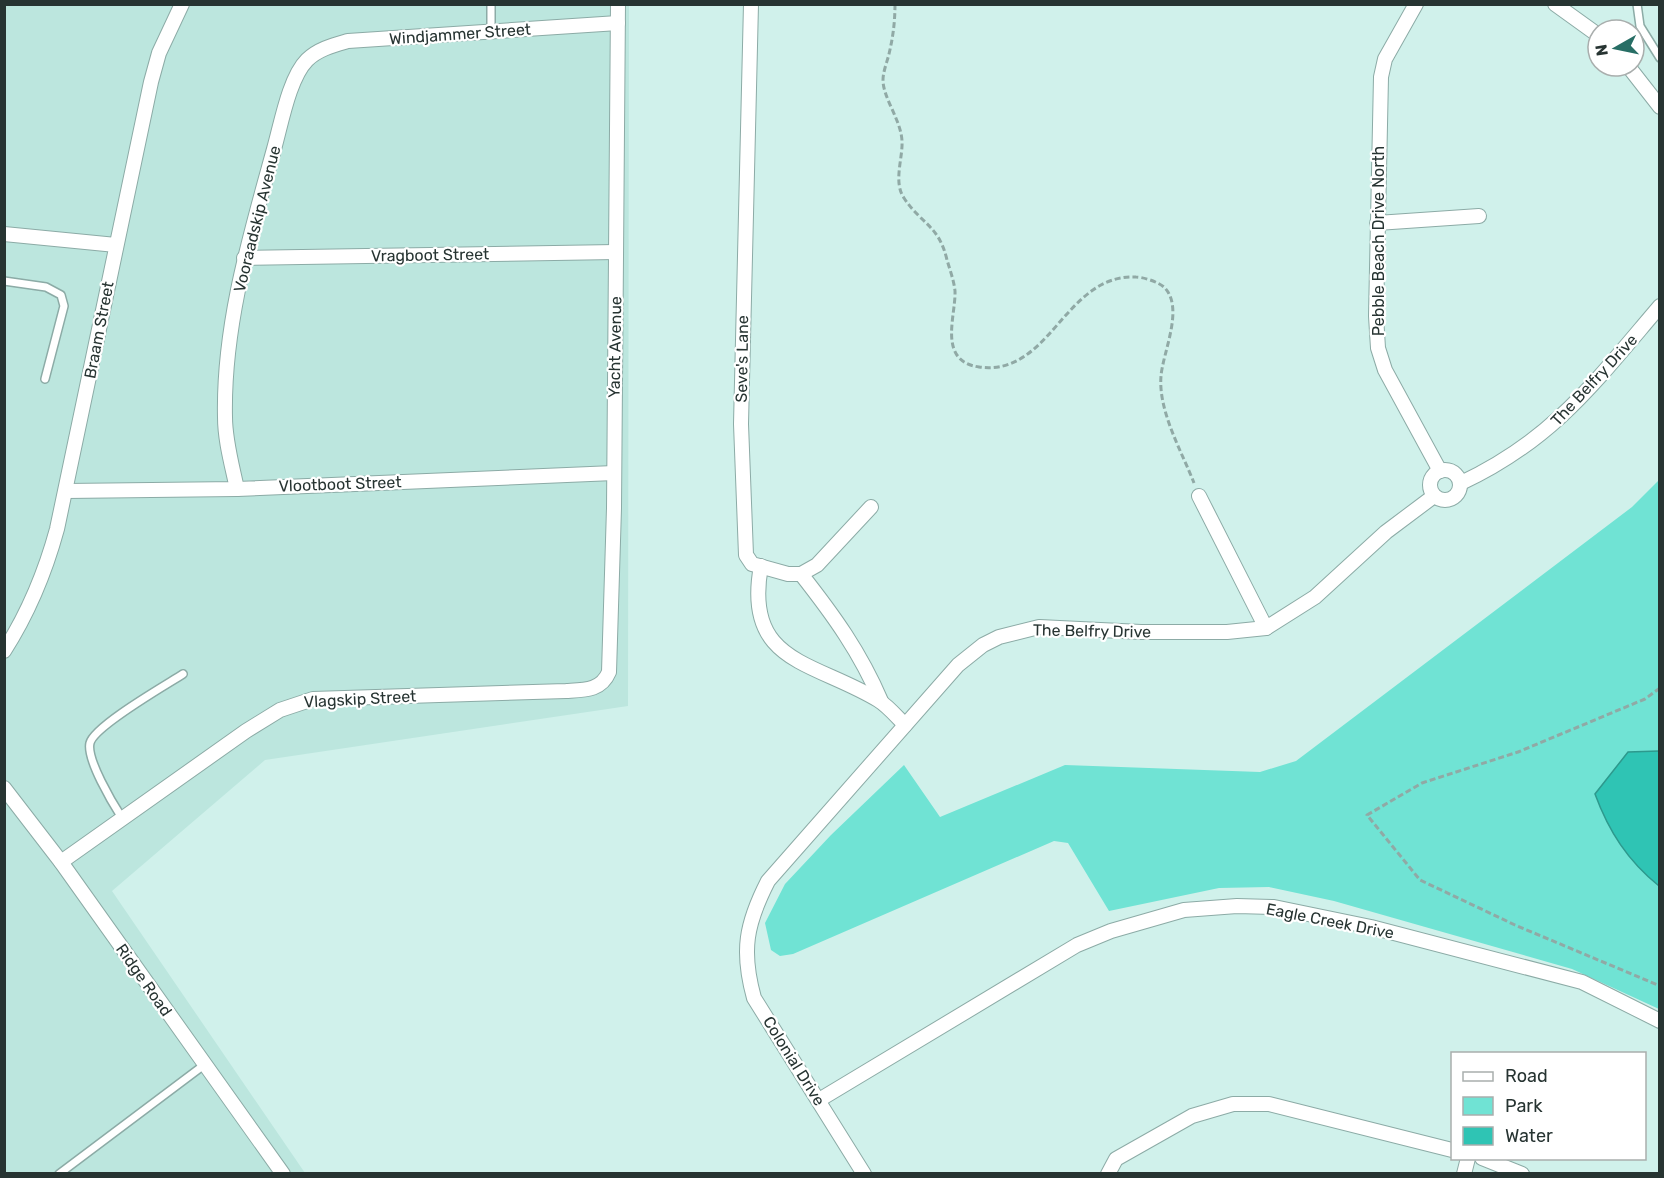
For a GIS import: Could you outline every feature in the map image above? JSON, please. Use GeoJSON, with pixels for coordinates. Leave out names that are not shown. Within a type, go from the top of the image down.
{"type":"FeatureCollection","features":[{"type":"Feature","properties":{"kind":"street","name":"Braam Street"},"geometry":{"type":"LineString","coordinates":[[4,651],[22,623],[45,572],[66,492],[151,81],[159,53],[182,4]]}},
{"type":"Feature","properties":{"kind":"street","name":"Yacht Avenue"},"geometry":{"type":"LineString","coordinates":[[600,686],[609,672],[614,473],[618,4]]}},
{"type":"Feature","properties":{"kind":"street","name":"Seve's Lane"},"geometry":{"type":"LineString","coordinates":[[751,4],[741,412],[746,555],[753,564],[761,566]]}},
{"type":"Feature","properties":{"kind":"street","name":"Pebble Beach Drive North"},"geometry":{"type":"LineString","coordinates":[[1416,4],[1385,59],[1381,77],[1377,223],[1378,348],[1397,397],[1440,471]]}},
{"type":"Feature","properties":{"kind":"street"},"geometry":{"type":"LineString","coordinates":[[1555,4],[1586,26]]}},
{"type":"Feature","properties":{"kind":"street","name":"Windjammer Street"},"geometry":{"type":"LineString","coordinates":[[306,60],[320,51],[348,41],[618,23]]}},
{"type":"Feature","properties":{"kind":"street","name":"Vooraadskip Avenue"},"geometry":{"type":"LineString","coordinates":[[237,489],[227,444],[225,406],[230,338],[244,258],[289,96],[306,60]]}},
{"type":"Feature","properties":{"kind":"street"},"geometry":{"type":"LineString","coordinates":[[1637,78],[1659,107]]}},
{"type":"Feature","properties":{"kind":"street"},"geometry":{"type":"LineString","coordinates":[[1377,223],[1479,216]]}},
{"type":"Feature","properties":{"kind":"street"},"geometry":{"type":"LineString","coordinates":[[4,234],[117,245]]}},
{"type":"Feature","properties":{"kind":"street","name":"Vragboot Street"},"geometry":{"type":"LineString","coordinates":[[244,258],[616,252]]}},
{"type":"Feature","properties":{"kind":"street","name":"The Belfry Drive"},"geometry":{"type":"LineString","coordinates":[[1461,483],[1495,467],[1558,421],[1659,306]]}},
{"type":"Feature","properties":{"kind":"street"},"geometry":{"type":"LineString","coordinates":[[1440,471],[1454,472],[1461,483],[1455,498],[1444,501],[1434,496],[1430,482],[1440,471]]}},
{"type":"Feature","properties":{"kind":"street","name":"Vlootboot Street"},"geometry":{"type":"LineString","coordinates":[[66,492],[237,489],[614,473]]}},
{"type":"Feature","properties":{"kind":"street"},"geometry":{"type":"LineString","coordinates":[[1199,496],[1266,628]]}},
{"type":"Feature","properties":{"kind":"street","name":"The Belfry Drive"},"geometry":{"type":"LineString","coordinates":[[746,942],[753,911],[768,881],[958,665],[983,645],[1017,631],[1039,627],[1141,632],[1227,632],[1266,628],[1315,597],[1386,532],[1434,496]]}},
{"type":"Feature","properties":{"kind":"street"},"geometry":{"type":"LineString","coordinates":[[871,507],[817,565],[801,574],[788,574],[761,566],[756,592],[760,619],[768,636],[780,648],[814,668],[881,701],[905,725]]}},
{"type":"Feature","properties":{"kind":"street"},"geometry":{"type":"LineString","coordinates":[[801,574],[837,620],[863,660],[881,701]]}},
{"type":"Feature","properties":{"kind":"street","name":"Vlagskip Street"},"geometry":{"type":"LineString","coordinates":[[61,862],[246,731],[296,703],[313,699],[566,691],[600,686]]}},
{"type":"Feature","properties":{"kind":"street","name":"Ridge Road"},"geometry":{"type":"LineString","coordinates":[[4,788],[61,862],[283,1173]]}},
{"type":"Feature","properties":{"kind":"street","name":"Eagle Creek Drive"},"geometry":{"type":"LineString","coordinates":[[819,1100],[1077,945],[1184,910],[1237,906],[1274,907],[1371,927],[1582,982],[1659,1021]]}},
{"type":"Feature","properties":{"kind":"street","name":"Colonial Drive"},"geometry":{"type":"LineString","coordinates":[[746,942],[746,970],[754,998],[864,1173]]}},
{"type":"Feature","properties":{"kind":"street"},"geometry":{"type":"LineString","coordinates":[[1108,1173],[1116,1159],[1182,1121],[1233,1104],[1269,1104],[1451,1150]]}},
{"type":"Feature","properties":{"kind":"street"},"geometry":{"type":"LineString","coordinates":[[1487,1160],[1522,1173]]}},
{"type":"Feature","properties":{"kind":"lane"},"geometry":{"type":"LineString","coordinates":[[491,4],[491,32]]}},
{"type":"Feature","properties":{"kind":"lane"},"geometry":{"type":"LineString","coordinates":[[1637,4],[1640,26],[1659,58]]}},
{"type":"Feature","properties":{"kind":"lane"},"geometry":{"type":"LineString","coordinates":[[4,281],[46,287],[61,295],[64,306],[45,379]]}},
{"type":"Feature","properties":{"kind":"lane"},"geometry":{"type":"LineString","coordinates":[[122,818],[90,754],[90,742],[103,726],[183,674]]}},
{"type":"Feature","properties":{"kind":"lane"},"geometry":{"type":"LineString","coordinates":[[59,1173],[204,1065]]}},
{"type":"Feature","properties":{"kind":"path"},"geometry":{"type":"LineString","coordinates":[[895,4],[895,28],[883,82],[899,124],[902,141],[899,176],[903,197],[939,235],[945,249],[955,291],[950,331],[954,350],[963,359],[978,367],[1001,366],[1021,358],[1049,336],[1078,300],[1105,281],[1126,276],[1142,277],[1164,287],[1172,304],[1170,338],[1161,377],[1166,409],[1199,496]]}},
{"type":"Feature","properties":{"kind":"path"},"geometry":{"type":"LineString","coordinates":[[1659,687],[1646,699],[1518,752],[1422,783],[1367,815],[1420,880],[1515,925],[1659,986]]}},
{"type":"Feature","properties":{"kind":"shaded area"},"geometry":{"type":"Polygon","coordinates":[[[5,5],[629,5],[628,706],[265,760],[112,891],[305,1173],[5,1174],[5,5]]]}},
{"type":"Feature","properties":{"kind":"green space"},"geometry":{"type":"Polygon","coordinates":[[[1659,480],[1659,1009],[1572,969],[1334,901],[1269,887],[1219,888],[1109,911],[1068,843],[1054,841],[793,954],[780,956],[771,950],[765,923],[785,884],[831,835],[904,765],[940,817],[1065,765],[1260,772],[1296,761],[1632,507],[1659,480]]]}},
{"type":"Feature","properties":{"kind":"water"},"geometry":{"type":"Polygon","coordinates":[[[1660,751],[1659,886],[1638,866],[1621,845],[1595,794],[1628,752],[1660,751]]]}}]}
